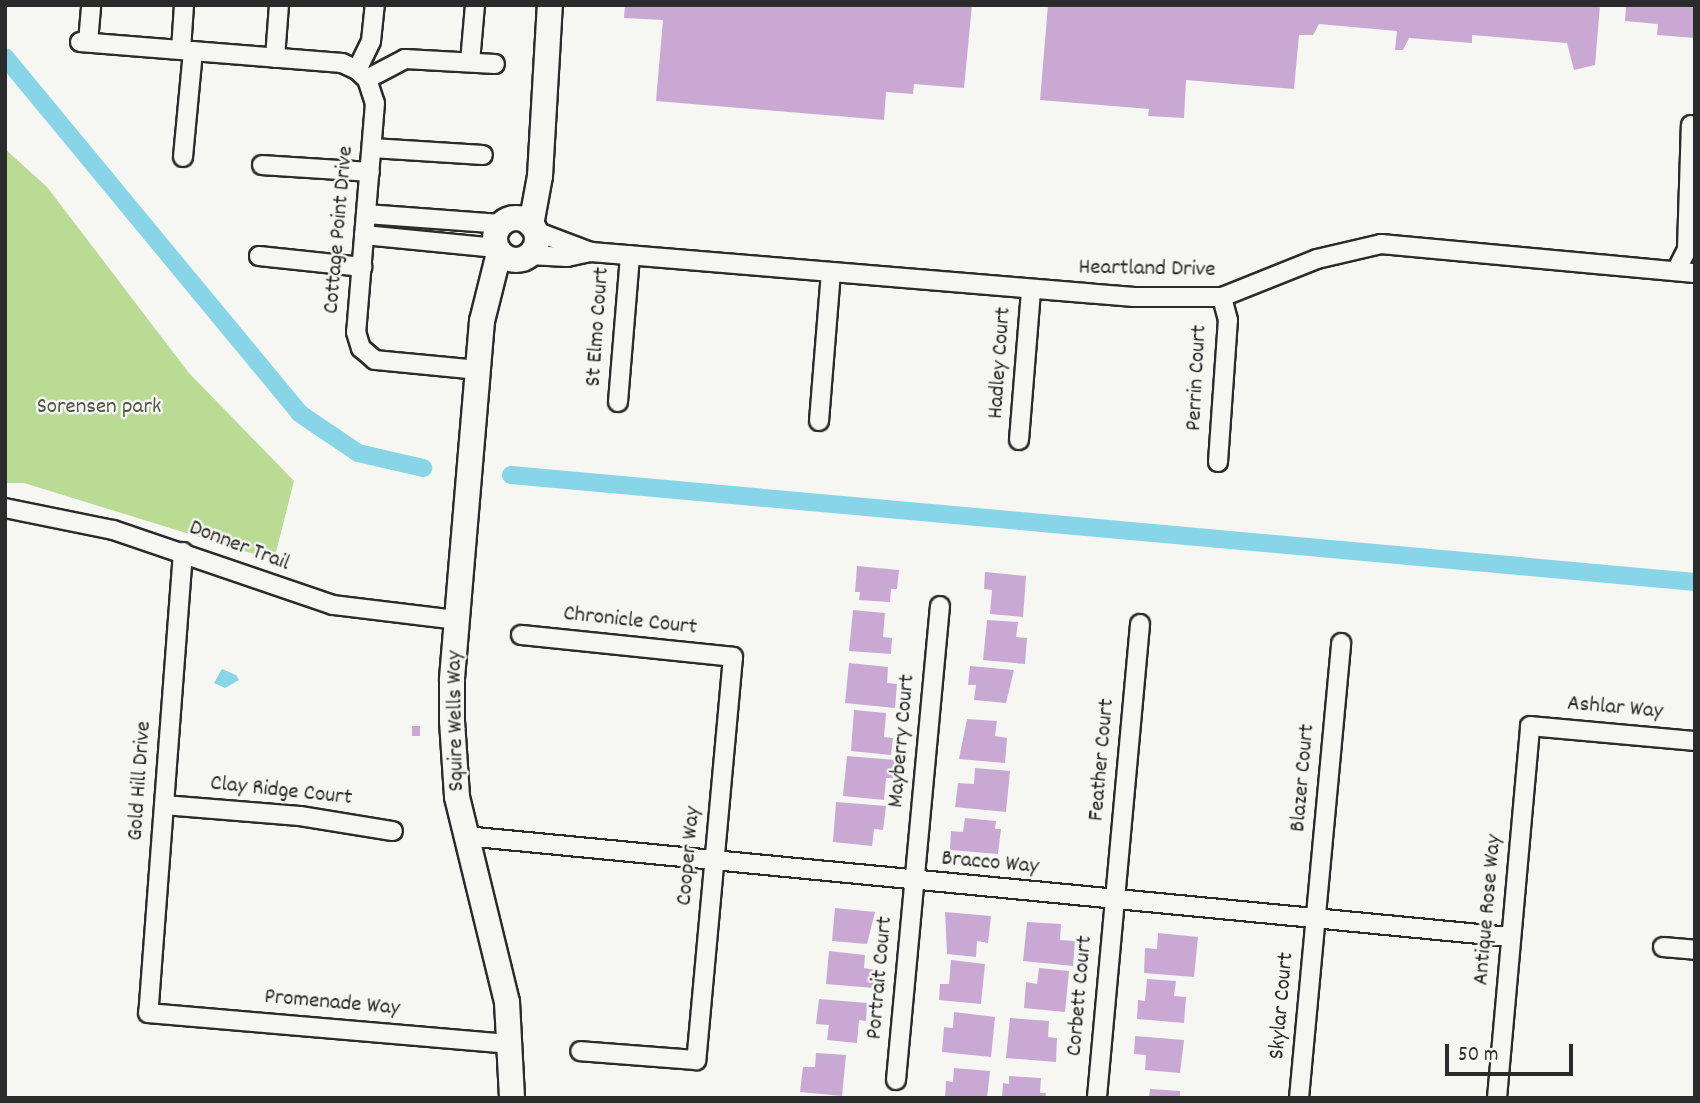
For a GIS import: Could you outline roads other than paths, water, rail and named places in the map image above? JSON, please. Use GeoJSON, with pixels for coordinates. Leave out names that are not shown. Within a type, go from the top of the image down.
{"type":"FeatureCollection","features":[{"type":"Feature","properties":{"kind":"street"},"geometry":{"type":"LineString","coordinates":[[91,5],[84,42],[342,63],[362,74],[405,58],[495,64]]}},
{"type":"Feature","properties":{"kind":"street"},"geometry":{"type":"LineString","coordinates":[[183,157],[187,50],[184,5]]}},
{"type":"Feature","properties":{"kind":"street"},"geometry":{"type":"LineString","coordinates":[[275,58],[279,5]]}},
{"type":"Feature","properties":{"kind":"street"},"geometry":{"type":"LineString","coordinates":[[362,74],[372,41],[375,5]]}},
{"type":"Feature","properties":{"kind":"street"},"geometry":{"type":"LineString","coordinates":[[470,62],[475,5]]}},
{"type":"Feature","properties":{"kind":"street","name":"Squire Wells Way"},"geometry":{"type":"LineString","coordinates":[[533,228],[550,5]]}},
{"type":"Feature","properties":{"kind":"street","name":"Cottage Point Drive"},"geometry":{"type":"LineString","coordinates":[[362,74],[375,103],[356,332],[361,348],[376,360],[478,370]]}},
{"type":"Feature","properties":{"kind":"street"},"geometry":{"type":"LineString","coordinates":[[1676,271],[1687,249],[1691,125]]}},
{"type":"Feature","properties":{"kind":"street"},"geometry":{"type":"LineString","coordinates":[[372,148],[483,155]]}},
{"type":"Feature","properties":{"kind":"street","name":"Squire Wells Way"},"geometry":{"type":"LineString","coordinates":[[512,1098],[511,1044],[499,961],[465,836],[452,721],[457,620],[478,370],[483,339],[482,321],[540,150]]}},
{"type":"Feature","properties":{"kind":"street"},"geometry":{"type":"LineString","coordinates":[[262,165],[370,172]]}},
{"type":"Feature","properties":{"kind":"street"},"geometry":{"type":"LineString","coordinates":[[366,214],[431,220],[509,243]]}},
{"type":"Feature","properties":{"kind":"street"},"geometry":{"type":"LineString","coordinates":[[509,243],[519,218],[533,228]]}},
{"type":"Feature","properties":{"kind":"street"},"geometry":{"type":"LineString","coordinates":[[429,241],[431,220]]}},
{"type":"Feature","properties":{"kind":"street","name":"Heartland Drive"},"geometry":{"type":"LineString","coordinates":[[533,228],[591,252]]}},
{"type":"Feature","properties":{"kind":"street"},"geometry":{"type":"LineString","coordinates":[[364,235],[429,241],[509,243]]}},
{"type":"Feature","properties":{"kind":"street","name":"Heartland Drive"},"geometry":{"type":"LineString","coordinates":[[509,243],[567,257],[591,252],[1031,291],[1222,297],[1317,259],[1381,244],[1695,273]]}},
{"type":"Feature","properties":{"kind":"street","name":"St Elmo Court"},"geometry":{"type":"LineString","coordinates":[[618,402],[629,255]]}},
{"type":"Feature","properties":{"kind":"street"},"geometry":{"type":"LineString","coordinates":[[259,256],[362,267]]}},
{"type":"Feature","properties":{"kind":"street"},"geometry":{"type":"LineString","coordinates":[[819,421],[831,273]]}},
{"type":"Feature","properties":{"kind":"street","name":"Hadley Court"},"geometry":{"type":"LineString","coordinates":[[1019,440],[1031,291]]}},
{"type":"Feature","properties":{"kind":"street","name":"Perrin Court"},"geometry":{"type":"LineString","coordinates":[[1218,462],[1228,320],[1222,297]]}},
{"type":"Feature","properties":{"kind":"street","name":"Donner Trail"},"geometry":{"type":"LineString","coordinates":[[5,508],[66,517],[183,551],[286,592],[333,605],[457,620]]}},
{"type":"Feature","properties":{"kind":"street","name":"Gold Hill Drive"},"geometry":{"type":"LineString","coordinates":[[148,1013],[183,551]]}},
{"type":"Feature","properties":{"kind":"street","name":"Mayberry Court"},"geometry":{"type":"LineString","coordinates":[[914,881],[940,606]]}},
{"type":"Feature","properties":{"kind":"street","name":"Feather Court"},"geometry":{"type":"LineString","coordinates":[[1115,900],[1140,624]]}},
{"type":"Feature","properties":{"kind":"street","name":"Chronicle Court"},"geometry":{"type":"LineString","coordinates":[[521,635],[733,657]]}},
{"type":"Feature","properties":{"kind":"street","name":"Blazer Court"},"geometry":{"type":"LineString","coordinates":[[1315,918],[1341,643]]}},
{"type":"Feature","properties":{"kind":"street","name":"Cooper Way"},"geometry":{"type":"LineString","coordinates":[[580,1051],[695,1060],[733,657]]}},
{"type":"Feature","properties":{"kind":"street","name":"Ashlar Way"},"geometry":{"type":"LineString","coordinates":[[1530,726],[1695,741]]}},
{"type":"Feature","properties":{"kind":"street","name":"Antique Rose Way"},"geometry":{"type":"LineString","coordinates":[[1497,1098],[1530,726]]}},
{"type":"Feature","properties":{"kind":"street","name":"Clay Ridge Court"},"geometry":{"type":"LineString","coordinates":[[164,804],[312,818],[393,831]]}},
{"type":"Feature","properties":{"kind":"street","name":"Bracco Way"},"geometry":{"type":"LineString","coordinates":[[465,836],[714,863],[1511,937]]}},
{"type":"Feature","properties":{"kind":"street","name":"Portrait Court"},"geometry":{"type":"LineString","coordinates":[[896,1080],[914,881]]}},
{"type":"Feature","properties":{"kind":"street","name":"Corbett Court"},"geometry":{"type":"LineString","coordinates":[[1097,1097],[1115,900]]}},
{"type":"Feature","properties":{"kind":"street","name":"Skylar Court"},"geometry":{"type":"LineString","coordinates":[[1299,1098],[1315,918]]}},
{"type":"Feature","properties":{"kind":"street"},"geometry":{"type":"LineString","coordinates":[[1663,947],[1695,950]]}},
{"type":"Feature","properties":{"kind":"street","name":"Promenade Way"},"geometry":{"type":"LineString","coordinates":[[148,1013],[511,1044]]}},
{"type":"Feature","properties":{"kind":"water"},"geometry":{"type":"Polygon","coordinates":[[[222,669],[236,675],[239,680],[225,688],[214,683],[222,669]]]}},
{"type":"Feature","properties":{"kind":"waterway"},"geometry":{"type":"LineString","coordinates":[[5,57],[299,413],[358,453],[423,468]]}},
{"type":"Feature","properties":{"kind":"waterway"},"geometry":{"type":"LineString","coordinates":[[511,475],[1695,582]]}},
{"type":"Feature","properties":{"kind":"park label","name":"Sorensen park"},"geometry":{"type":"Point","coordinates":[99,408]}}]}
